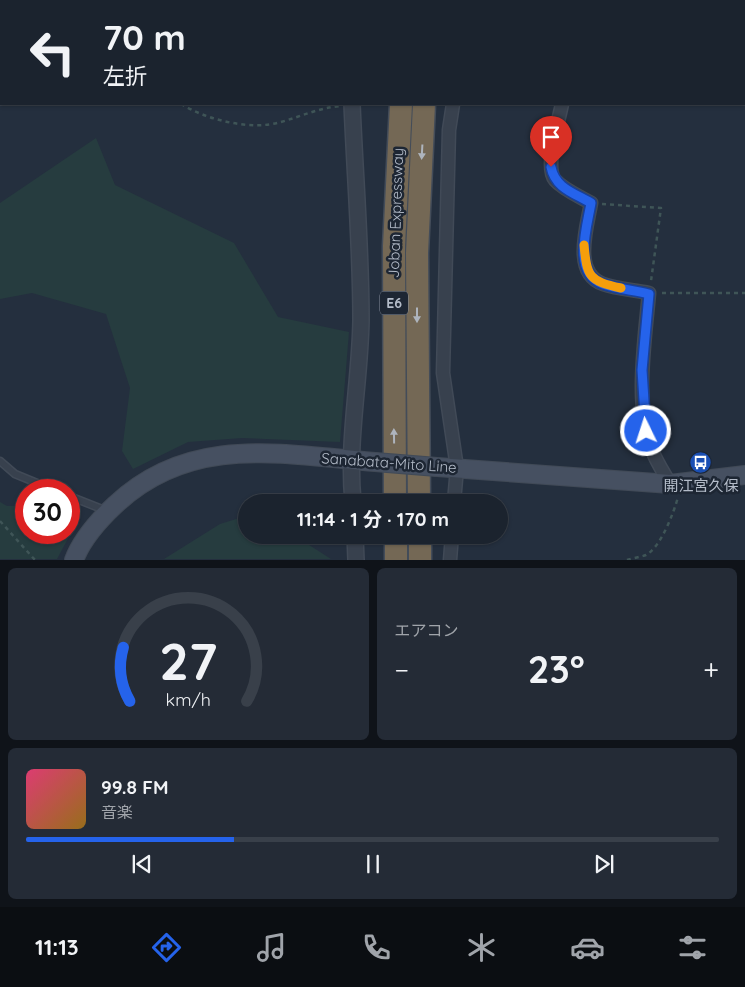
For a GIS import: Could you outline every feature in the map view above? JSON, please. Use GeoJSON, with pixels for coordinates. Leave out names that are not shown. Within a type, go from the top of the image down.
{"type":"FeatureCollection","features":[{"type":"Feature","properties":{"kind":"highway","name":"Joban Expressway"},"geometry":{"type":"LineString","coordinates":[[395,494],[394,246],[401,105]]}},
{"type":"Feature","properties":{"kind":"highway","name":"Joban Expressway"},"geometry":{"type":"LineString","coordinates":[[419,494],[417,253],[424,105]]}},
{"type":"Feature","properties":{"kind":"highway"},"geometry":{"type":"LineString","coordinates":[[396,544],[396,560]]}},
{"type":"Feature","properties":{"kind":"highway"},"geometry":{"type":"LineString","coordinates":[[420,544],[420,560]]}},
{"type":"Feature","properties":{"kind":"main road","name":"Sanabata-Mito Line"},"geometry":{"type":"LineString","coordinates":[[74,560],[85,539],[108,511],[128,492],[170,467],[202,457],[231,453],[262,453],[676,483],[745,475]]}},
{"type":"Feature","properties":{"kind":"street"},"geometry":{"type":"LineString","coordinates":[[352,105],[357,183],[360,322],[350,460],[352,494]]}},
{"type":"Feature","properties":{"kind":"street"},"geometry":{"type":"LineString","coordinates":[[453,105],[449,130],[442,373],[457,468],[455,494]]}},
{"type":"Feature","properties":{"kind":"street"},"geometry":{"type":"LineString","coordinates":[[562,105],[552,152],[551,167],[553,178],[560,186],[591,203],[584,243],[586,267],[591,277],[602,284],[649,294],[642,370],[646,431],[652,451],[676,483]]}},
{"type":"Feature","properties":{"kind":"street"},"geometry":{"type":"LineString","coordinates":[[355,544],[356,560]]}},
{"type":"Feature","properties":{"kind":"street"},"geometry":{"type":"LineString","coordinates":[[450,560],[451,544]]}},
{"type":"Feature","properties":{"kind":"lane"},"geometry":{"type":"LineString","coordinates":[[0,461],[14,474],[26,479]]}},
{"type":"Feature","properties":{"kind":"lane"},"geometry":{"type":"LineString","coordinates":[[80,500],[108,511]]}},
{"type":"Feature","properties":{"kind":"path"},"geometry":{"type":"LineString","coordinates":[[183,105],[198,114],[236,124],[279,123],[320,108],[344,105]]}},
{"type":"Feature","properties":{"kind":"path"},"geometry":{"type":"LineString","coordinates":[[591,203],[661,208],[649,294],[745,293]]}},
{"type":"Feature","properties":{"kind":"path"},"geometry":{"type":"LineString","coordinates":[[627,560],[646,555],[654,548],[674,512],[676,483]]}},
{"type":"Feature","properties":{"kind":"path"},"geometry":{"type":"LineString","coordinates":[[0,520],[35,560]]}},
{"type":"Feature","properties":{"kind":"green space"},"geometry":{"type":"Polygon","coordinates":[[[96,138],[115,185],[234,243],[278,317],[349,332],[340,442],[242,438],[188,442],[133,469],[122,451],[130,388],[106,314],[32,293],[0,299],[0,203],[96,138]]]}},
{"type":"Feature","properties":{"kind":"green space"},"geometry":{"type":"Polygon","coordinates":[[[0,502],[7,506],[15,506],[15,544],[65,544],[57,559],[0,559],[0,502]]]}},
{"type":"Feature","properties":{"kind":"green space"},"geometry":{"type":"Polygon","coordinates":[[[238,518],[238,544],[308,544],[331,559],[164,559],[220,524],[238,518]]]}},
{"type":"Feature","properties":{"kind":"slow traffic"},"geometry":{"type":"LineString","coordinates":[[584,245],[586,267],[591,277],[602,284],[621,288]]}},
{"type":"Feature","properties":{"kind":"place","name":"開江宮久保"},"geometry":{"type":"Point","coordinates":[701,463]}},
{"type":"Feature","properties":{"kind":"route"},"geometry":{"type":"LineString","coordinates":[[551,167],[553,178],[560,186],[591,203],[584,243],[586,267],[591,277],[602,284],[649,294],[642,370],[646,431]]}}]}
